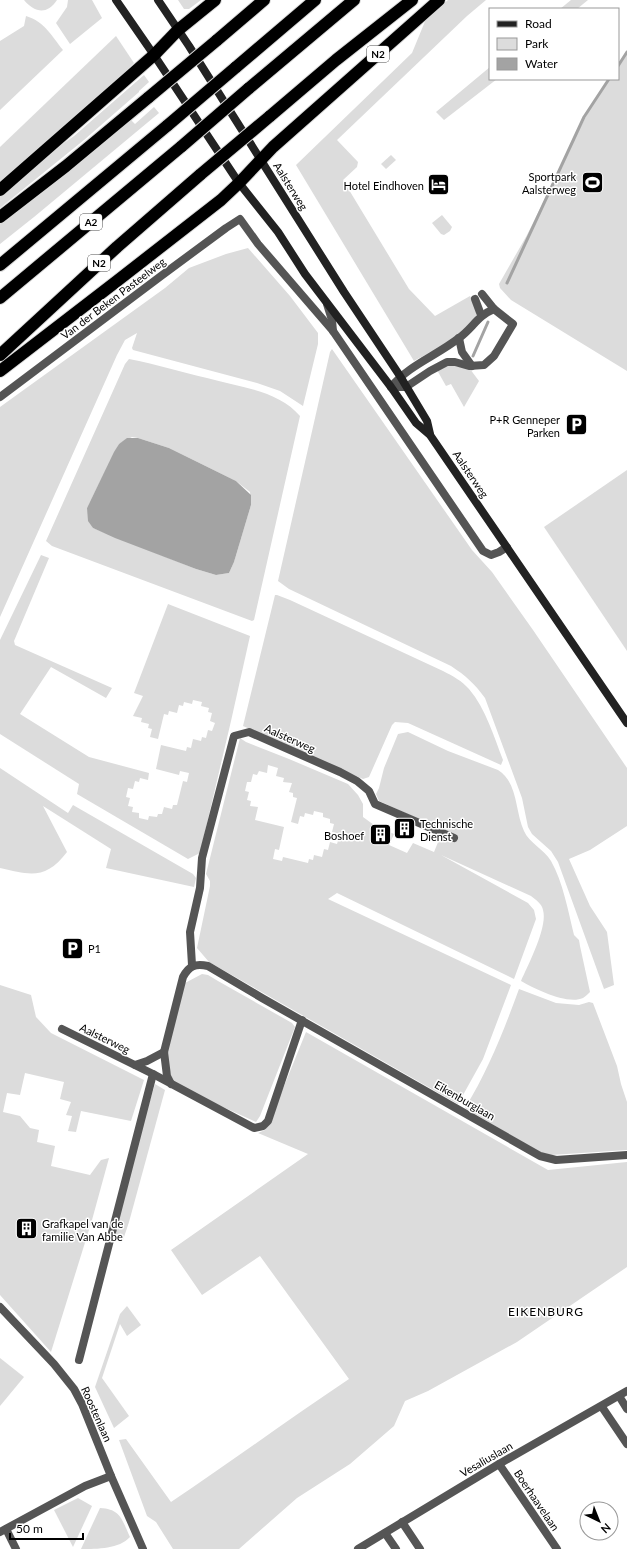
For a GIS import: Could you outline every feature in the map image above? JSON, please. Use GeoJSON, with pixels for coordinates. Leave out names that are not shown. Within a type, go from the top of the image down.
{"type":"FeatureCollection","features":[{"type":"Feature","properties":{"kind":"highway"},"geometry":{"type":"LineString","coordinates":[[0,190],[154,55],[178,30],[215,0]]}},
{"type":"Feature","properties":{"kind":"highway"},"geometry":{"type":"LineString","coordinates":[[0,217],[66,166],[264,0]]}},
{"type":"Feature","properties":{"kind":"highway","name":"A2"},"geometry":{"type":"LineString","coordinates":[[0,265],[316,0]]}},
{"type":"Feature","properties":{"kind":"highway","name":"A2"},"geometry":{"type":"LineString","coordinates":[[0,298],[354,0]]}},
{"type":"Feature","properties":{"kind":"highway","name":"N2"},"geometry":{"type":"LineString","coordinates":[[0,355],[117,247],[201,174],[336,60],[412,0]]}},
{"type":"Feature","properties":{"kind":"highway","name":"N2"},"geometry":{"type":"LineString","coordinates":[[261,159],[273,146],[440,0]]}},
{"type":"Feature","properties":{"kind":"highway"},"geometry":{"type":"LineString","coordinates":[[239,183],[261,159]]}},
{"type":"Feature","properties":{"kind":"highway","name":"N2"},"geometry":{"type":"LineString","coordinates":[[0,371],[221,200],[239,183]]}},
{"type":"Feature","properties":{"kind":"main road","name":"Aalsterweg"},"geometry":{"type":"LineString","coordinates":[[116,0],[239,183],[278,232],[305,274],[391,387],[416,423],[430,434]]}},
{"type":"Feature","properties":{"kind":"main road","name":"Aalsterweg"},"geometry":{"type":"LineString","coordinates":[[160,4],[261,159],[344,292],[400,376],[426,421],[430,434],[627,723]]}},
{"type":"Feature","properties":{"kind":"street","name":"Aalsterweg"},"geometry":{"type":"LineString","coordinates":[[240,219],[262,249],[333,331],[483,551],[490,555],[507,547]]}},
{"type":"Feature","properties":{"kind":"street","name":"Van der Beken Pasteelweg"},"geometry":{"type":"LineString","coordinates":[[0,398],[161,276],[240,219]]}},
{"type":"Feature","properties":{"kind":"street"},"geometry":{"type":"LineString","coordinates":[[391,387],[406,387],[447,362],[472,366],[484,365],[490,360],[513,324],[494,309],[482,294]]}},
{"type":"Feature","properties":{"kind":"street"},"geometry":{"type":"LineString","coordinates":[[475,299],[481,315]]}},
{"type":"Feature","properties":{"kind":"street","name":"Aalsterweg"},"geometry":{"type":"LineString","coordinates":[[326,302],[332,320],[333,331]]}},
{"type":"Feature","properties":{"kind":"street"},"geometry":{"type":"LineString","coordinates":[[391,387],[400,376],[460,338],[481,315],[494,309]]}},
{"type":"Feature","properties":{"kind":"street"},"geometry":{"type":"LineString","coordinates":[[460,338],[462,352],[472,366]]}},
{"type":"Feature","properties":{"kind":"street","name":"Aalsterweg"},"geometry":{"type":"LineString","coordinates":[[192,965],[190,932],[200,888],[202,858],[234,736],[249,732],[340,772],[357,781],[369,791],[375,804],[454,838]]}},
{"type":"Feature","properties":{"kind":"street"},"geometry":{"type":"LineString","coordinates":[[135,1065],[254,1128],[263,1126],[268,1121],[302,1020],[208,966],[199,964],[192,965],[183,977],[164,1052],[167,1076],[171,1084]]}},
{"type":"Feature","properties":{"kind":"street","name":"Eikenburglaan"},"geometry":{"type":"LineString","coordinates":[[302,1020],[540,1156],[556,1160],[627,1155]]}},
{"type":"Feature","properties":{"kind":"street","name":"Aalsterweg"},"geometry":{"type":"LineString","coordinates":[[62,1029],[135,1065],[147,1061],[164,1052]]}},
{"type":"Feature","properties":{"kind":"street"},"geometry":{"type":"LineString","coordinates":[[79,1360],[153,1074]]}},
{"type":"Feature","properties":{"kind":"street","name":"Roostenlaan"},"geometry":{"type":"LineString","coordinates":[[0,1307],[54,1364],[74,1388],[143,1549]]}},
{"type":"Feature","properties":{"kind":"street","name":"Vesaliuslaan"},"geometry":{"type":"LineString","coordinates":[[358,1549],[499,1464],[602,1407],[627,1391]]}},
{"type":"Feature","properties":{"kind":"street"},"geometry":{"type":"LineString","coordinates":[[619,1396],[627,1409]]}},
{"type":"Feature","properties":{"kind":"street"},"geometry":{"type":"LineString","coordinates":[[602,1407],[627,1444]]}},
{"type":"Feature","properties":{"kind":"street","name":"Boerhaavelaan"},"geometry":{"type":"LineString","coordinates":[[499,1464],[557,1549]]}},
{"type":"Feature","properties":{"kind":"street"},"geometry":{"type":"LineString","coordinates":[[16,1549],[3,1531],[85,1486],[111,1476]]}},
{"type":"Feature","properties":{"kind":"street"},"geometry":{"type":"LineString","coordinates":[[402,1522],[420,1549]]}},
{"type":"Feature","properties":{"kind":"street"},"geometry":{"type":"LineString","coordinates":[[385,1532],[396,1549]]}},
{"type":"Feature","properties":{"kind":"green space"},"geometry":{"type":"Polygon","coordinates":[[[24,0],[57,0],[53,5],[45,10],[37,10],[32,8],[24,0]]]}},
{"type":"Feature","properties":{"kind":"green space"},"geometry":{"type":"Polygon","coordinates":[[[68,0],[92,0],[102,18],[70,44],[56,23],[67,7],[68,0]]]}},
{"type":"Feature","properties":{"kind":"green space"},"geometry":{"type":"Polygon","coordinates":[[[178,0],[201,0],[189,9],[184,9],[178,0]]]}},
{"type":"Feature","properties":{"kind":"green space"},"geometry":{"type":"Polygon","coordinates":[[[448,0],[486,0],[467,16],[337,140],[358,162],[357,167],[343,180],[409,289],[435,316],[470,296],[475,305],[476,316],[465,330],[449,342],[414,361],[296,165],[412,53],[426,19],[448,0]]]}},
{"type":"Feature","properties":{"kind":"green space"},"geometry":{"type":"Polygon","coordinates":[[[571,0],[588,0],[578,8],[561,8],[571,0]]]}},
{"type":"Feature","properties":{"kind":"green space"},"geometry":{"type":"Polygon","coordinates":[[[26,16],[43,25],[63,50],[0,110],[0,41],[24,26],[26,16]]]}},
{"type":"Feature","properties":{"kind":"green space"},"geometry":{"type":"Polygon","coordinates":[[[116,36],[134,63],[108,91],[0,184],[0,147],[116,36]]]}},
{"type":"Feature","properties":{"kind":"green space","name":"Sportpark Aalsterweg"},"geometry":{"type":"Polygon","coordinates":[[[627,50],[627,371],[511,300],[500,288],[499,284],[527,235],[591,106],[607,80],[619,80],[619,62],[627,50]]]}},
{"type":"Feature","properties":{"kind":"green space"},"geometry":{"type":"Polygon","coordinates":[[[489,68],[489,80],[496,80],[444,120],[436,112],[489,68]]]}},
{"type":"Feature","properties":{"kind":"green space"},"geometry":{"type":"Polygon","coordinates":[[[144,75],[149,82],[139,92],[84,140],[0,208],[0,196],[44,157],[74,136],[144,75]]]}},
{"type":"Feature","properties":{"kind":"green space"},"geometry":{"type":"Polygon","coordinates":[[[154,107],[159,113],[0,244],[0,224],[130,119],[135,124],[154,107]]]}},
{"type":"Feature","properties":{"kind":"green space"},"geometry":{"type":"Polygon","coordinates":[[[391,155],[396,160],[386,169],[381,164],[391,155]]]}},
{"type":"Feature","properties":{"kind":"green space"},"geometry":{"type":"Polygon","coordinates":[[[442,215],[452,227],[450,231],[444,235],[441,234],[432,223],[442,215]]]}},
{"type":"Feature","properties":{"kind":"green space"},"geometry":{"type":"Polygon","coordinates":[[[248,248],[290,296],[318,333],[318,344],[303,406],[280,391],[257,383],[133,350],[132,348],[137,333],[125,340],[0,617],[0,407],[165,288],[189,268],[226,254],[248,248]]]}},
{"type":"Feature","properties":{"kind":"green space"},"geometry":{"type":"Polygon","coordinates":[[[332,349],[472,550],[492,572],[533,630],[627,768],[627,826],[590,850],[569,859],[590,906],[607,932],[614,985],[604,989],[558,862],[551,851],[532,834],[528,827],[522,798],[485,698],[477,688],[451,666],[289,589],[278,581],[330,352],[332,349]]]}},
{"type":"Feature","properties":{"kind":"green space"},"geometry":{"type":"Polygon","coordinates":[[[129,359],[244,387],[281,400],[300,416],[254,620],[252,621],[52,546],[46,541],[125,364],[129,359]],[[132,437],[119,444],[87,508],[93,528],[196,569],[216,575],[229,573],[234,562],[251,505],[250,492],[236,481],[169,448],[132,437]]]}},
{"type":"Feature","properties":{"kind":"green space"},"geometry":{"type":"Polygon","coordinates":[[[450,365],[470,369],[479,381],[464,407],[451,384],[446,386],[437,370],[450,365]]]}},
{"type":"Feature","properties":{"kind":"green space"},"geometry":{"type":"Polygon","coordinates":[[[627,470],[627,651],[544,527],[627,470]]]}},
{"type":"Feature","properties":{"kind":"green space"},"geometry":{"type":"Polygon","coordinates":[[[41,555],[49,558],[14,641],[15,645],[112,688],[106,698],[51,667],[20,714],[89,757],[149,773],[148,780],[140,778],[139,782],[135,781],[133,789],[128,788],[126,797],[130,798],[128,806],[133,807],[132,812],[139,813],[139,818],[148,820],[149,816],[157,817],[158,814],[162,814],[164,807],[172,809],[173,805],[177,805],[183,781],[187,782],[189,773],[180,771],[179,775],[156,769],[161,745],[186,751],[187,747],[191,748],[193,739],[201,741],[202,737],[206,738],[208,730],[212,731],[215,723],[210,721],[212,713],[208,712],[209,708],[201,706],[202,702],[193,700],[192,704],[184,702],[183,706],[179,705],[177,713],[169,711],[168,715],[164,714],[158,739],[150,737],[152,729],[148,728],[149,724],[141,722],[142,718],[133,716],[143,696],[134,693],[168,604],[250,636],[200,853],[188,859],[77,794],[79,784],[0,734],[0,640],[41,555]]]}},
{"type":"Feature","properties":{"kind":"green space"},"geometry":{"type":"Polygon","coordinates":[[[275,595],[290,600],[443,671],[460,681],[469,689],[485,714],[503,760],[501,765],[408,723],[395,722],[392,725],[369,777],[363,779],[243,726],[275,595]]]}},
{"type":"Feature","properties":{"kind":"green space"},"geometry":{"type":"Polygon","coordinates":[[[408,732],[448,751],[498,770],[504,775],[513,790],[521,823],[526,835],[545,853],[551,861],[559,878],[574,935],[579,940],[590,992],[583,998],[576,1000],[560,998],[534,988],[521,981],[543,926],[544,917],[541,906],[531,896],[441,855],[528,903],[534,910],[536,919],[514,979],[337,893],[328,899],[511,985],[483,1059],[458,1104],[209,962],[197,948],[210,886],[210,881],[206,874],[240,738],[246,742],[348,784],[358,795],[363,804],[363,817],[374,825],[394,834],[389,845],[407,853],[413,843],[434,852],[443,830],[379,801],[376,794],[384,768],[398,734],[408,732]],[[268,765],[267,773],[259,771],[257,775],[253,774],[251,782],[247,782],[245,791],[249,792],[247,800],[251,801],[250,806],[258,807],[255,820],[284,827],[279,850],[275,849],[273,859],[282,861],[283,857],[308,863],[309,859],[313,860],[314,855],[322,857],[324,849],[328,850],[330,842],[337,844],[340,834],[332,832],[334,824],[330,823],[330,819],[323,817],[323,813],[314,811],[313,815],[305,813],[304,817],[300,816],[298,824],[291,822],[297,798],[293,797],[293,793],[289,792],[292,783],[283,782],[284,778],[276,776],[278,768],[268,765]]]}},
{"type":"Feature","properties":{"kind":"green space"},"geometry":{"type":"Polygon","coordinates":[[[0,768],[68,813],[73,805],[193,874],[196,878],[194,887],[106,868],[111,849],[43,806],[67,852],[52,867],[37,873],[20,872],[0,868],[0,768]]]}},
{"type":"Feature","properties":{"kind":"green space"},"geometry":{"type":"Polygon","coordinates":[[[202,974],[208,975],[292,1023],[295,1027],[260,1116],[256,1122],[199,1096],[173,1082],[166,1057],[185,983],[202,974]]]}},
{"type":"Feature","properties":{"kind":"green space"},"geometry":{"type":"Polygon","coordinates":[[[0,985],[31,995],[36,1017],[51,1033],[144,1080],[131,1121],[81,1111],[76,1132],[68,1131],[72,1116],[66,1115],[71,1102],[60,1099],[64,1082],[25,1073],[20,1095],[7,1093],[3,1112],[20,1116],[30,1128],[39,1130],[37,1142],[55,1146],[51,1166],[90,1175],[101,1160],[109,1158],[92,1220],[51,1352],[0,1295],[0,985]]]}},
{"type":"Feature","properties":{"kind":"green space"},"geometry":{"type":"Polygon","coordinates":[[[519,989],[556,1003],[579,1005],[589,1002],[593,1003],[617,1066],[627,1102],[627,1150],[551,1155],[539,1152],[465,1108],[481,1080],[495,1050],[519,989]]]}},
{"type":"Feature","properties":{"kind":"green space"},"geometry":{"type":"Polygon","coordinates":[[[306,1032],[548,1170],[627,1162],[627,1267],[517,1342],[428,1391],[405,1401],[394,1426],[350,1464],[297,1498],[239,1549],[173,1549],[156,1522],[147,1516],[119,1440],[126,1439],[171,1502],[349,1379],[260,1256],[202,1295],[171,1250],[308,1154],[258,1133],[265,1130],[269,1123],[306,1032]]]}},
{"type":"Feature","properties":{"kind":"green space"},"geometry":{"type":"Polygon","coordinates":[[[155,1084],[165,1090],[129,1222],[123,1240],[108,1239],[155,1084]]]}},
{"type":"Feature","properties":{"kind":"green space"},"geometry":{"type":"Polygon","coordinates":[[[127,1306],[141,1325],[127,1336],[120,1324],[102,1378],[129,1416],[114,1428],[95,1387],[120,1314],[127,1306]]]}},
{"type":"Feature","properties":{"kind":"green space"},"geometry":{"type":"Polygon","coordinates":[[[0,1358],[24,1377],[0,1406],[0,1358]]]}},
{"type":"Feature","properties":{"kind":"green space"},"geometry":{"type":"Polygon","coordinates":[[[78,1498],[92,1506],[73,1547],[54,1510],[78,1498]]]}},
{"type":"Feature","properties":{"kind":"green space"},"geometry":{"type":"Polygon","coordinates":[[[100,1508],[117,1513],[123,1521],[130,1537],[120,1544],[108,1548],[81,1549],[100,1508]]]}},
{"type":"Feature","properties":{"kind":"water"},"geometry":{"type":"Polygon","coordinates":[[[127,438],[138,438],[169,448],[236,481],[251,495],[251,505],[234,562],[229,573],[216,575],[196,569],[93,528],[88,521],[87,508],[114,452],[119,444],[127,438]]]}},
{"type":"Feature","properties":{"kind":"waterway"},"geometry":{"type":"LineString","coordinates":[[619,64],[627,52]]}},
{"type":"Feature","properties":{"kind":"waterway"},"geometry":{"type":"LineString","coordinates":[[507,283],[584,117],[608,80]]}},
{"type":"Feature","properties":{"kind":"waterway"},"geometry":{"type":"LineString","coordinates":[[473,356],[488,322]]}},
{"type":"Feature","properties":{"kind":"place","name":"Sportpark Aalsterweg"},"geometry":{"type":"Point","coordinates":[592,182]}},
{"type":"Feature","properties":{"kind":"place","name":"Hotel Eindhoven"},"geometry":{"type":"Point","coordinates":[439,185]}},
{"type":"Feature","properties":{"kind":"place","name":"P+R Genneper Parken"},"geometry":{"type":"Point","coordinates":[576,425]}},
{"type":"Feature","properties":{"kind":"place","name":"Technische Dienst"},"geometry":{"type":"Point","coordinates":[404,829]}},
{"type":"Feature","properties":{"kind":"place","name":"Boshoef"},"geometry":{"type":"Point","coordinates":[380,835]}},
{"type":"Feature","properties":{"kind":"place","name":"P1"},"geometry":{"type":"Point","coordinates":[72,948]}},
{"type":"Feature","properties":{"kind":"place","name":"Grafkapel van de familie Van Abbe"},"geometry":{"type":"Point","coordinates":[27,1229]}},
{"type":"Feature","properties":{"kind":"district","name":"EIKENBURG"},"geometry":{"type":"Point","coordinates":[546,1311]}}]}
